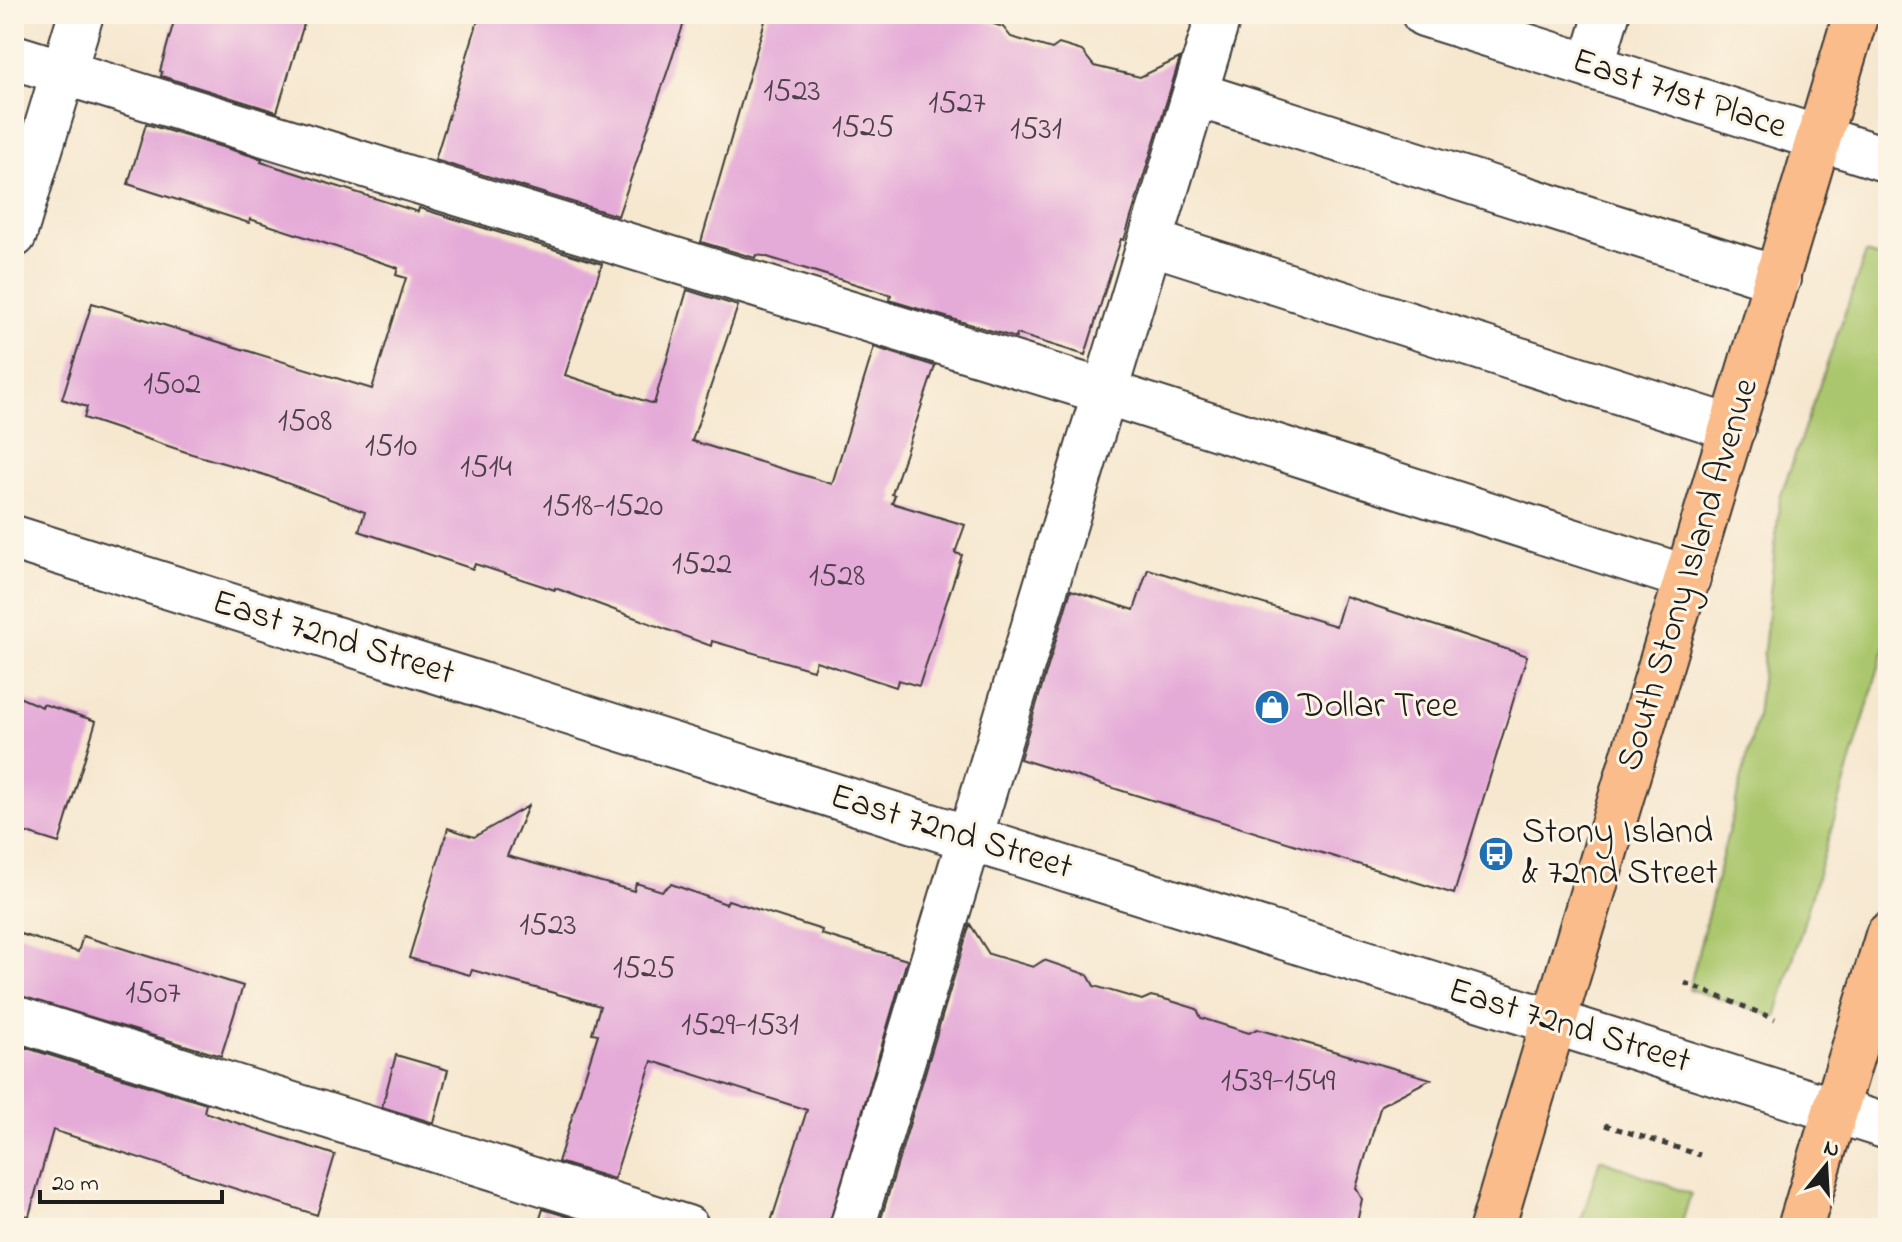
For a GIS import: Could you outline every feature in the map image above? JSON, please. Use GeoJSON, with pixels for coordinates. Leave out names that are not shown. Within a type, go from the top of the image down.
{"type":"FeatureCollection","features":[{"type":"Feature","properties":{"kind":"highway","name":"South Stony Island Avenue"},"geometry":{"type":"LineString","coordinates":[[1492,1228],[1856,14]]}},
{"type":"Feature","properties":{"kind":"highway"},"geometry":{"type":"LineString","coordinates":[[1800,1228],[1888,935]]}},
{"type":"Feature","properties":{"kind":"street"},"geometry":{"type":"LineString","coordinates":[[14,235],[81,14]]}},
{"type":"Feature","properties":{"kind":"street"},"geometry":{"type":"LineString","coordinates":[[852,1228],[1219,14]]}},
{"type":"Feature","properties":{"kind":"street","name":"East 71st Place"},"geometry":{"type":"LineString","coordinates":[[1424,14],[1888,160]]}},
{"type":"Feature","properties":{"kind":"street"},"geometry":{"type":"LineString","coordinates":[[1591,67],[1607,14]]}},
{"type":"Feature","properties":{"kind":"street"},"geometry":{"type":"LineString","coordinates":[[14,57],[1105,392],[1688,578]]}},
{"type":"Feature","properties":{"kind":"street"},"geometry":{"type":"LineString","coordinates":[[1195,94],[1778,279]]}},
{"type":"Feature","properties":{"kind":"street"},"geometry":{"type":"LineString","coordinates":[[1150,242],[1733,428]]}},
{"type":"Feature","properties":{"kind":"street","name":"East 72nd Street"},"geometry":{"type":"LineString","coordinates":[[14,538],[1888,1127]]}},
{"type":"Feature","properties":{"kind":"street"},"geometry":{"type":"LineString","coordinates":[[14,1018],[687,1228]]}},
{"type":"Feature","properties":{"kind":"path"},"geometry":{"type":"LineString","coordinates":[[1685,983],[1775,1019]]}},
{"type":"Feature","properties":{"kind":"path"},"geometry":{"type":"LineString","coordinates":[[1605,1125],[1700,1155]]}},
{"type":"Feature","properties":{"kind":"green space"},"geometry":{"type":"Polygon","coordinates":[[[1866,253],[1888,260],[1888,636],[1776,1017],[1689,989],[1757,717],[1780,498],[1866,253]]]}},
{"type":"Feature","properties":{"kind":"green space"},"geometry":{"type":"Polygon","coordinates":[[[1600,1159],[1691,1194],[1680,1228],[1579,1228],[1600,1159]]]}},
{"type":"Feature","properties":{"kind":"building"},"geometry":{"type":"Polygon","coordinates":[[[176,14],[307,14],[277,112],[161,76],[176,14]]]}},
{"type":"Feature","properties":{"kind":"building"},"geometry":{"type":"Polygon","coordinates":[[[480,14],[687,14],[618,216],[435,160],[480,14]]]}},
{"type":"Feature","properties":{"kind":"building"},"geometry":{"type":"Polygon","coordinates":[[[767,14],[964,14],[1003,27],[1011,37],[1052,49],[1059,44],[1082,51],[1094,66],[1140,77],[1180,58],[1085,355],[889,300],[891,295],[764,256],[756,255],[755,258],[701,242],[767,14]]]}},
{"type":"Feature","properties":{"kind":"building"},"geometry":{"type":"Polygon","coordinates":[[[146,124],[262,159],[261,162],[418,212],[419,208],[602,264],[565,375],[654,404],[687,290],[738,306],[692,441],[832,484],[874,347],[935,366],[892,494],[895,495],[892,503],[965,525],[955,553],[962,555],[919,686],[898,680],[896,687],[816,661],[813,670],[712,641],[711,646],[555,588],[475,564],[473,569],[359,531],[365,512],[265,475],[84,418],[87,407],[62,399],[92,303],[372,389],[406,278],[396,275],[398,268],[250,219],[249,223],[128,184],[146,124]]]}},
{"type":"Feature","properties":{"kind":"building","name":"Dollar Tree"},"geometry":{"type":"Polygon","coordinates":[[[1148,569],[1336,626],[1345,596],[1527,656],[1454,894],[1020,759],[1071,590],[1134,610],[1148,569]]]}},
{"type":"Feature","properties":{"kind":"building"},"geometry":{"type":"Polygon","coordinates":[[[14,695],[42,707],[43,704],[96,721],[59,843],[14,829],[14,695]]]}},
{"type":"Feature","properties":{"kind":"building"},"geometry":{"type":"Polygon","coordinates":[[[528,806],[507,856],[634,891],[636,883],[662,891],[671,884],[726,904],[728,900],[822,930],[821,934],[907,960],[828,1228],[769,1228],[807,1110],[652,1061],[614,1179],[558,1162],[598,1034],[592,1033],[600,1006],[472,970],[470,975],[409,958],[448,828],[474,837],[528,806]]]}},
{"type":"Feature","properties":{"kind":"building"},"geometry":{"type":"Polygon","coordinates":[[[970,924],[989,954],[1033,967],[1044,960],[1088,975],[1094,986],[1142,1000],[1151,996],[1168,1000],[1197,1009],[1201,1018],[1249,1033],[1257,1029],[1431,1079],[1381,1105],[1356,1188],[1362,1199],[1358,1218],[1341,1228],[900,1228],[880,1222],[970,924]]]}},
{"type":"Feature","properties":{"kind":"building"},"geometry":{"type":"Polygon","coordinates":[[[14,932],[78,952],[83,936],[243,986],[221,1056],[14,994],[14,932]]]}},
{"type":"Feature","properties":{"kind":"building"},"geometry":{"type":"Polygon","coordinates":[[[14,1044],[206,1104],[204,1112],[335,1155],[317,1215],[53,1130],[29,1216],[14,1214],[14,1044]]]}},
{"type":"Feature","properties":{"kind":"building"},"geometry":{"type":"Polygon","coordinates":[[[396,1055],[448,1070],[434,1123],[382,1107],[396,1055]]]}},
{"type":"Feature","properties":{"kind":"building"},"geometry":{"type":"Polygon","coordinates":[[[543,1209],[598,1226],[598,1228],[537,1228],[543,1209]]]}},
{"type":"Feature","properties":{"kind":"place","name":"Dollar Tree"},"geometry":{"type":"Point","coordinates":[1272,707]}},
{"type":"Feature","properties":{"kind":"place","name":"Stony Island & 72nd Street"},"geometry":{"type":"Point","coordinates":[1496,854]}}]}
